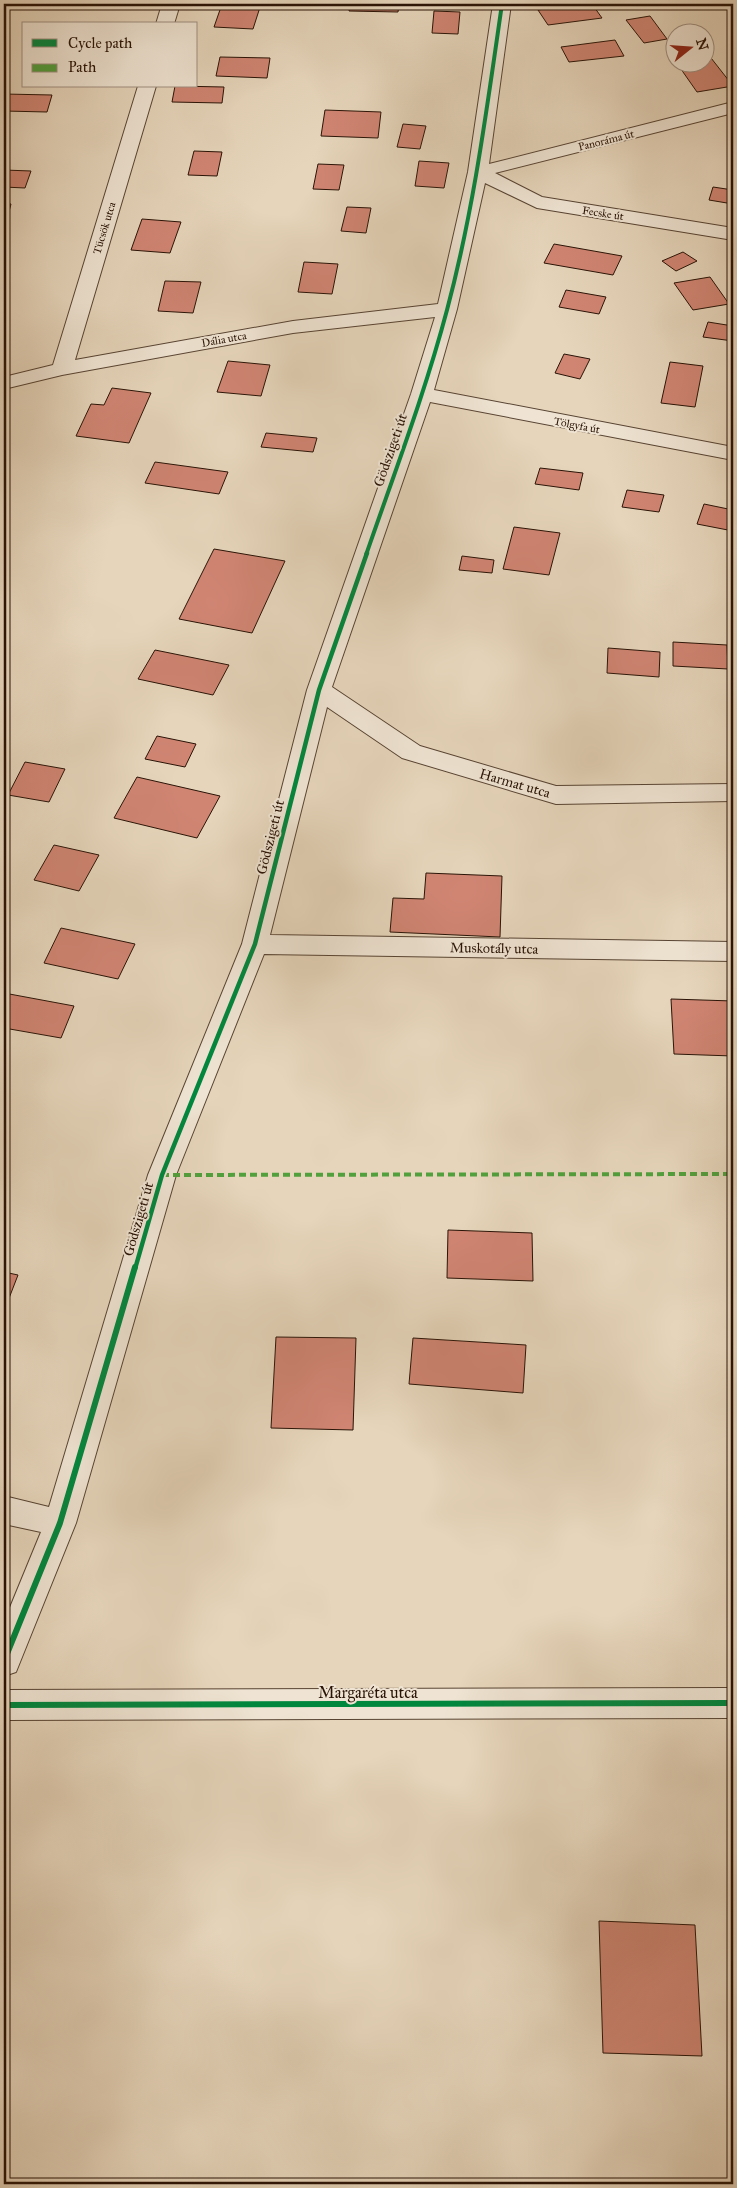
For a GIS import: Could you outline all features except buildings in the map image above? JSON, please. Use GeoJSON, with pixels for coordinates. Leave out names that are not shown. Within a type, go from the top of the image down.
{"type":"FeatureCollection","features":[{"type":"Feature","properties":{"kind":"street"},"geometry":{"type":"LineString","coordinates":[[167,22],[172,4]]}},
{"type":"Feature","properties":{"kind":"street","name":"Gödszigeti út"},"geometry":{"type":"LineString","coordinates":[[4,1661],[60,1523],[162,1175],[255,944],[319,690],[422,394],[447,309],[478,172],[502,4]]}},
{"type":"Feature","properties":{"kind":"street","name":"Tücsök utca"},"geometry":{"type":"LineString","coordinates":[[62,369],[146,88]]}},
{"type":"Feature","properties":{"kind":"street","name":"Panoráma út"},"geometry":{"type":"LineString","coordinates":[[478,172],[733,107]]}},
{"type":"Feature","properties":{"kind":"street","name":"Fecske út"},"geometry":{"type":"LineString","coordinates":[[478,172],[537,202],[733,234]]}},
{"type":"Feature","properties":{"kind":"street","name":"Dália utca"},"geometry":{"type":"LineString","coordinates":[[4,383],[62,369],[293,327],[447,309]]}},
{"type":"Feature","properties":{"kind":"street","name":"Tölgyfa út"},"geometry":{"type":"LineString","coordinates":[[422,394],[733,454]]}},
{"type":"Feature","properties":{"kind":"street","name":"Harmat utca"},"geometry":{"type":"LineString","coordinates":[[319,690],[410,752],[556,795],[733,793]]}},
{"type":"Feature","properties":{"kind":"street","name":"Muskotály utca"},"geometry":{"type":"LineString","coordinates":[[255,944],[733,952]]}},
{"type":"Feature","properties":{"kind":"street"},"geometry":{"type":"LineString","coordinates":[[4,1510],[60,1523]]}},
{"type":"Feature","properties":{"kind":"street","name":"Margaréta utca"},"geometry":{"type":"LineString","coordinates":[[4,1705],[733,1703]]}},
{"type":"Feature","properties":{"kind":"marked path"},"geometry":{"type":"LineString","coordinates":[[162,1175],[733,1174]]}},
{"type":"Feature","properties":{"kind":"cycle path"},"geometry":{"type":"LineString","coordinates":[[4,1661],[60,1523],[162,1175],[255,944],[319,690],[422,394],[447,309],[478,172],[502,4]]}},
{"type":"Feature","properties":{"kind":"cycle path"},"geometry":{"type":"LineString","coordinates":[[4,1705],[733,1703]]}}]}
